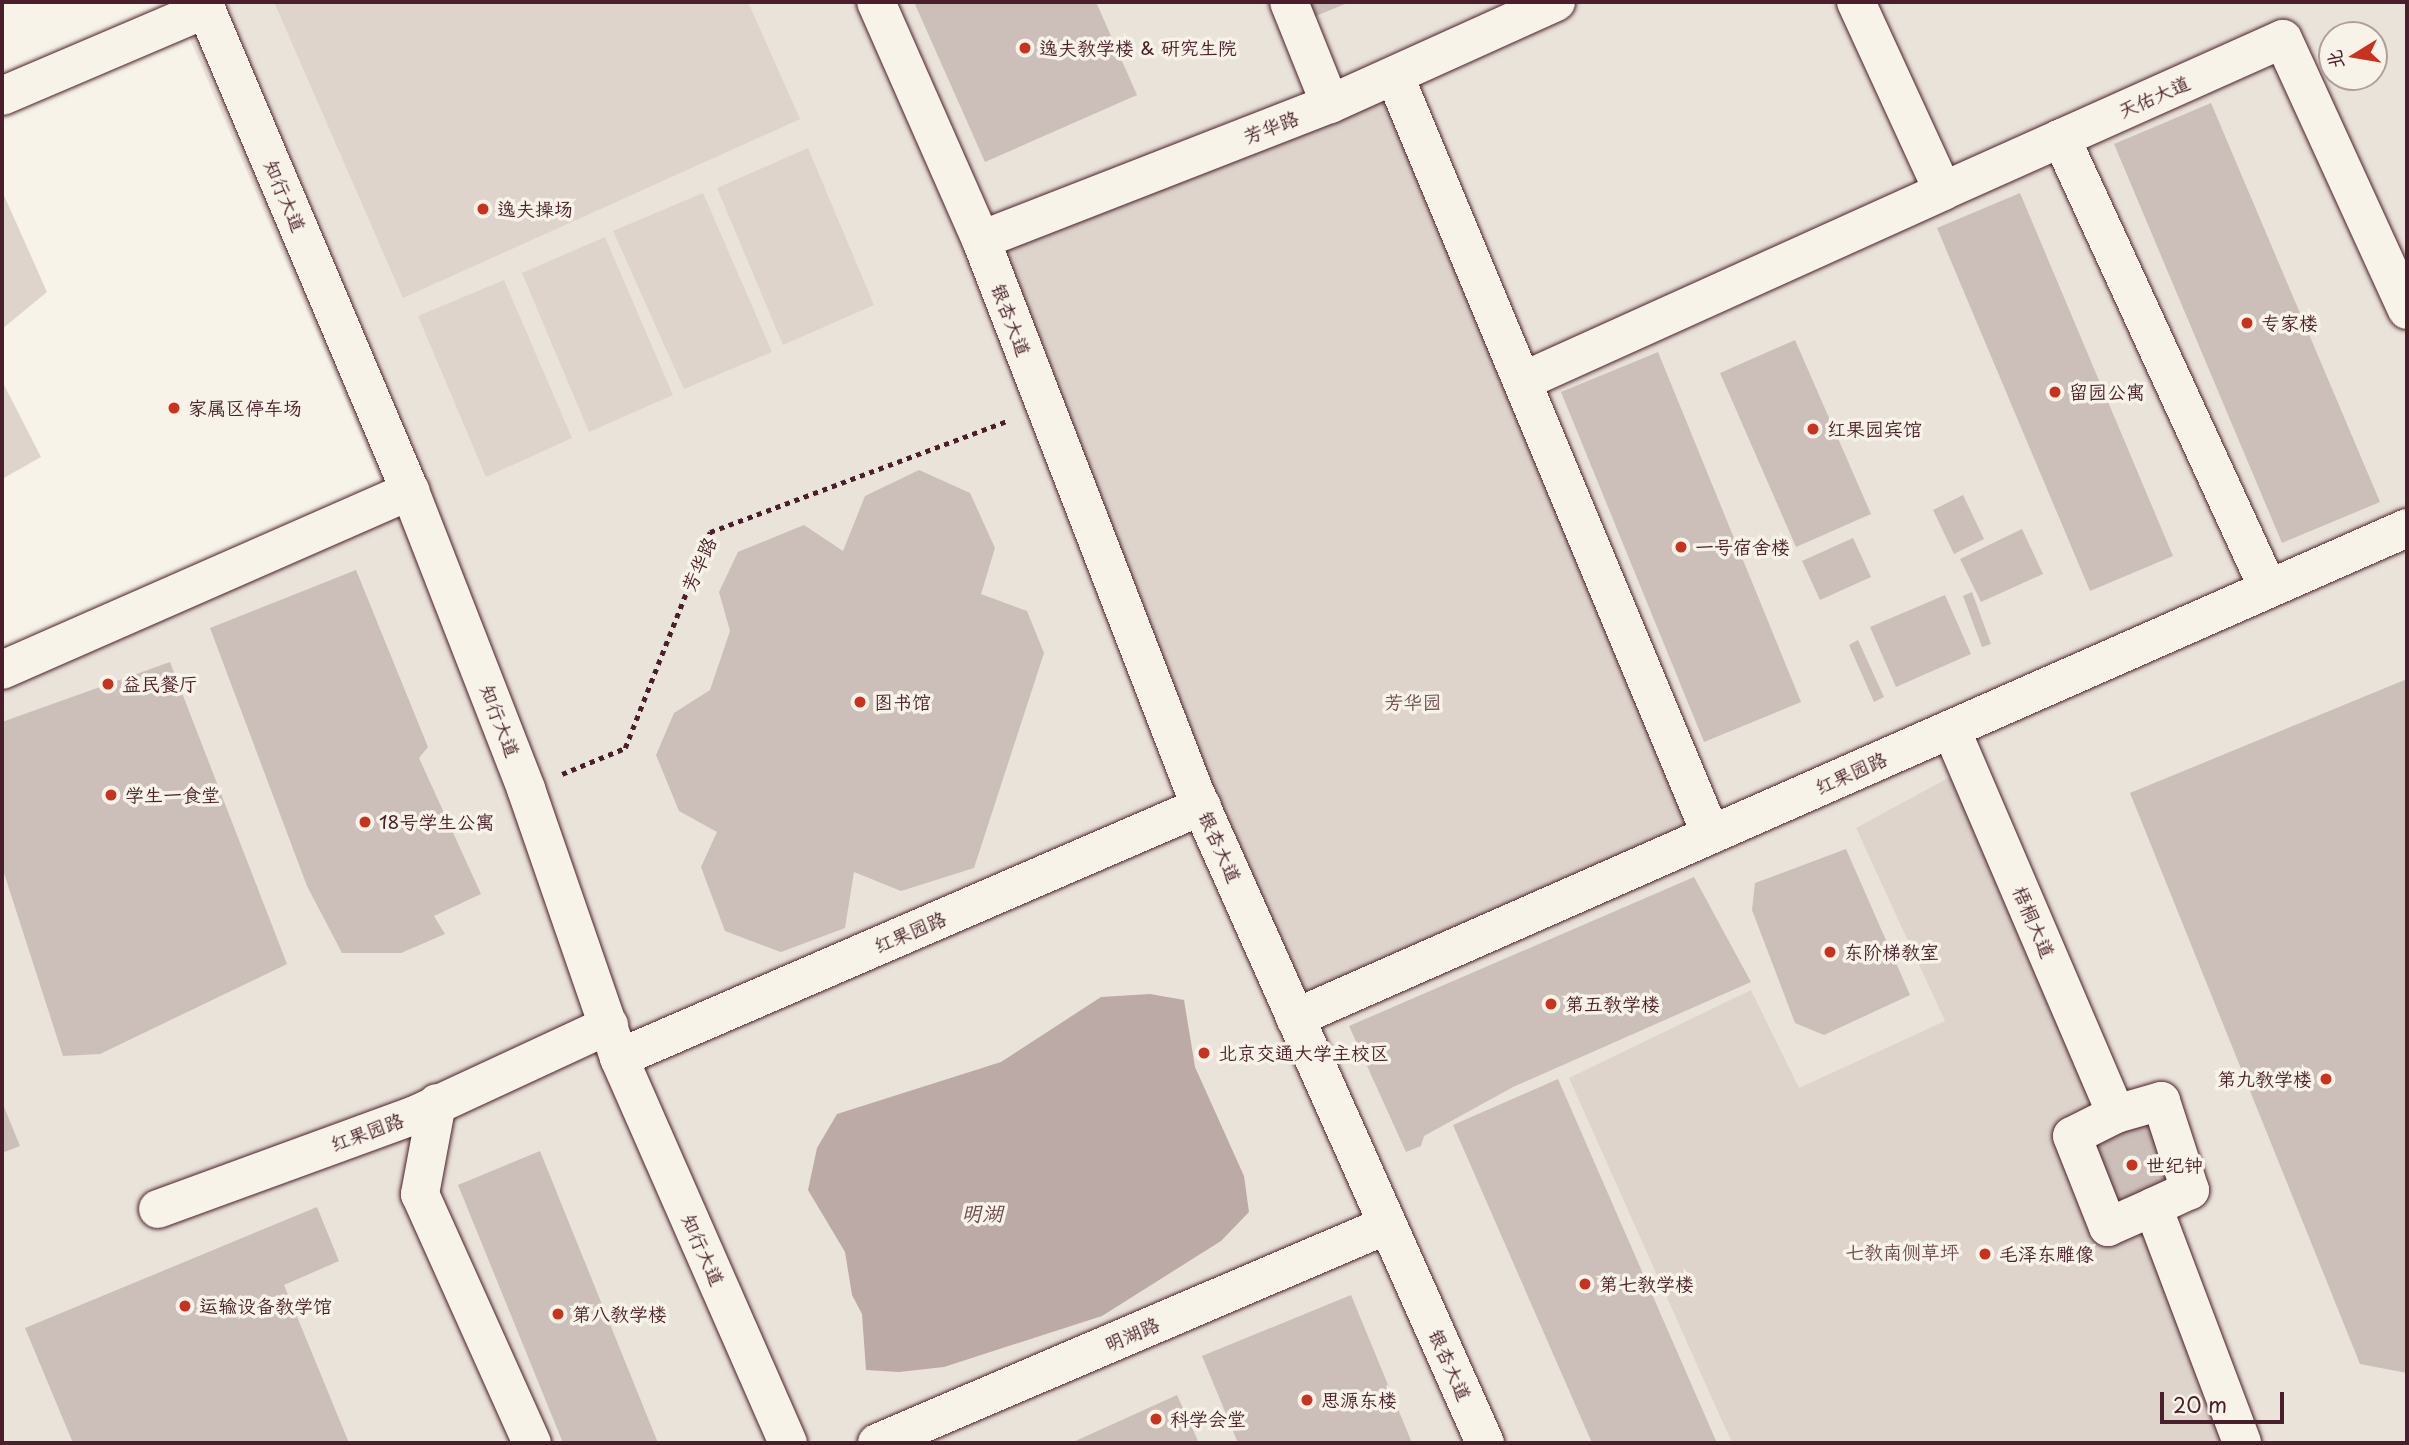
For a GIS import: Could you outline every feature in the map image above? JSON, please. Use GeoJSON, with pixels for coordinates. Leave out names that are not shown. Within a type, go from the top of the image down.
{"type":"FeatureCollection","features":[{"type":"Feature","properties":{"kind":"street","name":"银杏大道"},"geometry":{"type":"LineString","coordinates":[[876,2],[981,240],[1202,806],[1485,1443]]}},
{"type":"Feature","properties":{"kind":"street"},"geometry":{"type":"LineString","coordinates":[[1289,2],[1330,104]]}},
{"type":"Feature","properties":{"kind":"street","name":"芳华路"},"geometry":{"type":"LineString","coordinates":[[981,240],[1395,77],[1514,10],[1556,2]]}},
{"type":"Feature","properties":{"kind":"street"},"geometry":{"type":"LineString","coordinates":[[1856,2],[1942,191]]}},
{"type":"Feature","properties":{"kind":"street"},"geometry":{"type":"LineString","coordinates":[[2,96],[204,5]]}},
{"type":"Feature","properties":{"kind":"street","name":"知行大道"},"geometry":{"type":"LineString","coordinates":[[204,5],[410,491],[527,789],[614,1041],[788,1443]]}},
{"type":"Feature","properties":{"kind":"street","name":"天佑大道"},"geometry":{"type":"LineString","coordinates":[[1523,381],[2283,39],[2407,310]]}},
{"type":"Feature","properties":{"kind":"street"},"geometry":{"type":"LineString","coordinates":[[1395,77],[1711,835]]}},
{"type":"Feature","properties":{"kind":"street"},"geometry":{"type":"LineString","coordinates":[[2061,138],[2268,589]]}},
{"type":"Feature","properties":{"kind":"street"},"geometry":{"type":"LineString","coordinates":[[2,670],[410,491]]}},
{"type":"Feature","properties":{"kind":"street","name":"红果园路"},"geometry":{"type":"LineString","coordinates":[[1295,1018],[2407,528]]}},
{"type":"Feature","properties":{"kind":"street","name":"梧桐大道"},"geometry":{"type":"LineString","coordinates":[[1951,729],[2116,1114]]}},
{"type":"Feature","properties":{"kind":"street","name":"红果园路"},"geometry":{"type":"LineString","coordinates":[[158,1209],[415,1115],[437,1103],[614,1041],[1202,806]]}},
{"type":"Feature","properties":{"kind":"street"},"geometry":{"type":"LineString","coordinates":[[2161,1101],[2190,1190],[2153,1208],[2108,1227],[2072,1136],[2116,1114],[2161,1101]]}},
{"type":"Feature","properties":{"kind":"street"},"geometry":{"type":"LineString","coordinates":[[437,1103],[420,1194],[532,1443]]}},
{"type":"Feature","properties":{"kind":"street"},"geometry":{"type":"LineString","coordinates":[[2153,1208],[2242,1443]]}},
{"type":"Feature","properties":{"kind":"street","name":"明湖路"},"geometry":{"type":"LineString","coordinates":[[877,1443],[1387,1225]]}},
{"type":"Feature","properties":{"kind":"path","name":"芳华路"},"geometry":{"type":"LineString","coordinates":[[527,789],[625,748],[710,532],[1044,407]]}},
{"type":"Feature","properties":{"kind":"shaded area","name":"北京交通大学主校区"},"geometry":{"type":"Polygon","coordinates":[[[174,2],[2407,2],[2407,1443],[2,1443],[2,663],[383,487],[174,2]]]}},
{"type":"Feature","properties":{"kind":"green space","name":"逸夫操场"},"geometry":{"type":"Polygon","coordinates":[[[274,2],[748,2],[800,119],[403,298],[274,2]]]}},
{"type":"Feature","properties":{"kind":"green space","name":"芳华园"},"geometry":{"type":"Polygon","coordinates":[[[1402,94],[1706,822],[1290,1007],[996,235],[1402,94]]]}},
{"type":"Feature","properties":{"kind":"green space"},"geometry":{"type":"Polygon","coordinates":[[[808,148],[874,305],[783,345],[717,188],[808,148]]]}},
{"type":"Feature","properties":{"kind":"green space"},"geometry":{"type":"Polygon","coordinates":[[[2,191],[47,292],[2,329],[2,191]]]}},
{"type":"Feature","properties":{"kind":"green space"},"geometry":{"type":"Polygon","coordinates":[[[703,193],[772,352],[684,389],[613,231],[703,193]]]}},
{"type":"Feature","properties":{"kind":"green space"},"geometry":{"type":"Polygon","coordinates":[[[605,237],[673,395],[589,432],[522,273],[605,237]]]}},
{"type":"Feature","properties":{"kind":"green space"},"geometry":{"type":"Polygon","coordinates":[[[504,280],[572,438],[486,477],[418,316],[504,280]]]}},
{"type":"Feature","properties":{"kind":"green space"},"geometry":{"type":"Polygon","coordinates":[[[2,381],[41,457],[2,479],[2,381]]]}},
{"type":"Feature","properties":{"kind":"green space","name":"七教南侧草坪"},"geometry":{"type":"Polygon","coordinates":[[[1959,772],[2148,1224],[2230,1438],[2219,1443],[1732,1443],[1569,1078],[1751,990],[1799,1088],[1945,1021],[1856,828],[1959,772]]]}},
{"type":"Feature","properties":{"kind":"water","name":"明湖"},"geometry":{"type":"Polygon","coordinates":[[[1150,994],[1184,1000],[1195,1067],[1244,1176],[1249,1212],[1221,1241],[1102,1316],[944,1367],[899,1372],[866,1370],[862,1314],[852,1295],[845,1252],[808,1190],[817,1148],[837,1114],[1001,1062],[1101,997],[1150,994]]]}},
{"type":"Feature","properties":{"kind":"building","name":"逸夫教学楼 & 研究生院"},"geometry":{"type":"Polygon","coordinates":[[[914,2],[1096,2],[1137,95],[985,162],[914,2]]]}},
{"type":"Feature","properties":{"kind":"building"},"geometry":{"type":"Polygon","coordinates":[[[1299,2],[1350,2],[1306,20],[1299,2]]]}},
{"type":"Feature","properties":{"kind":"building","name":"专家楼"},"geometry":{"type":"Polygon","coordinates":[[[2211,103],[2380,502],[2282,543],[2114,144],[2211,103]]]}},
{"type":"Feature","properties":{"kind":"building","name":"留园公寓"},"geometry":{"type":"Polygon","coordinates":[[[2020,193],[2173,556],[2090,591],[1937,228],[2020,193]]]}},
{"type":"Feature","properties":{"kind":"building"},"geometry":{"type":"Polygon","coordinates":[[[1795,340],[1871,514],[1796,547],[1720,373],[1795,340]]]}},
{"type":"Feature","properties":{"kind":"building","name":"一号宿舍楼"},"geometry":{"type":"Polygon","coordinates":[[[1658,352],[1801,702],[1704,742],[1561,392],[1658,352]]]}},
{"type":"Feature","properties":{"kind":"building","name":"图书馆"},"geometry":{"type":"Polygon","coordinates":[[[919,470],[970,493],[995,548],[981,594],[1027,611],[1044,653],[974,868],[901,891],[854,872],[845,928],[781,952],[725,931],[701,867],[717,832],[679,811],[656,755],[674,713],[710,690],[730,631],[719,592],[738,552],[804,525],[843,551],[865,496],[919,470]]]}},
{"type":"Feature","properties":{"kind":"building"},"geometry":{"type":"Polygon","coordinates":[[[1963,495],[1984,539],[1954,554],[1933,510],[1963,495]]]}},
{"type":"Feature","properties":{"kind":"building"},"geometry":{"type":"Polygon","coordinates":[[[2022,529],[2043,574],[1981,602],[1960,559],[2022,529]]]}},
{"type":"Feature","properties":{"kind":"building"},"geometry":{"type":"Polygon","coordinates":[[[1853,538],[1871,577],[1820,600],[1802,561],[1853,538]]]}},
{"type":"Feature","properties":{"kind":"building","name":"18号学生公寓"},"geometry":{"type":"Polygon","coordinates":[[[356,570],[428,747],[419,758],[481,894],[434,916],[445,934],[401,953],[342,953],[307,886],[210,628],[356,570]]]}},
{"type":"Feature","properties":{"kind":"building"},"geometry":{"type":"Polygon","coordinates":[[[1972,592],[1991,644],[1982,647],[1963,596],[1972,592]]]}},
{"type":"Feature","properties":{"kind":"building"},"geometry":{"type":"Polygon","coordinates":[[[1945,595],[1971,654],[1896,687],[1870,627],[1945,595]]]}},
{"type":"Feature","properties":{"kind":"building"},"geometry":{"type":"Polygon","coordinates":[[[1858,640],[1884,697],[1874,702],[1849,645],[1858,640]]]}},
{"type":"Feature","properties":{"kind":"building","name":"学生一食堂"},"geometry":{"type":"Polygon","coordinates":[[[170,662],[287,964],[100,1054],[63,1056],[2,867],[2,722],[170,662]]]}},
{"type":"Feature","properties":{"kind":"building","name":"第九教学楼"},"geometry":{"type":"Polygon","coordinates":[[[2407,679],[2407,1373],[2360,1364],[2130,793],[2407,679]]]}},
{"type":"Feature","properties":{"kind":"building","name":"东阶梯教室"},"geometry":{"type":"Polygon","coordinates":[[[1846,849],[1910,995],[1824,1035],[1795,1023],[1752,910],[1755,883],[1846,849]]]}},
{"type":"Feature","properties":{"kind":"building","name":"第五教学楼"},"geometry":{"type":"Polygon","coordinates":[[[1694,877],[1751,982],[1513,1087],[1424,1136],[1421,1146],[1406,1152],[1349,1026],[1694,877]]]}},
{"type":"Feature","properties":{"kind":"building","name":"第七教学楼"},"geometry":{"type":"Polygon","coordinates":[[[1558,1079],[1717,1443],[1592,1443],[1453,1125],[1558,1079]]]}},
{"type":"Feature","properties":{"kind":"building"},"geometry":{"type":"Polygon","coordinates":[[[2,1102],[20,1146],[2,1153],[2,1102]]]}},
{"type":"Feature","properties":{"kind":"building","name":"世纪钟"},"geometry":{"type":"Polygon","coordinates":[[[2151,1117],[2179,1187],[2112,1213],[2085,1144],[2151,1117]]]}},
{"type":"Feature","properties":{"kind":"building","name":"第八教学楼"},"geometry":{"type":"Polygon","coordinates":[[[540,1151],[658,1443],[563,1443],[458,1185],[540,1151]]]}},
{"type":"Feature","properties":{"kind":"building","name":"运输设备教学馆"},"geometry":{"type":"Polygon","coordinates":[[[317,1207],[339,1261],[284,1285],[349,1443],[73,1443],[25,1328],[317,1207]]]}},
{"type":"Feature","properties":{"kind":"building","name":"思源东楼"},"geometry":{"type":"Polygon","coordinates":[[[1351,1295],[1412,1443],[1238,1443],[1202,1356],[1351,1295]]]}},
{"type":"Feature","properties":{"kind":"building","name":"科学会堂"},"geometry":{"type":"Polygon","coordinates":[[[1177,1395],[1199,1443],[1071,1443],[1177,1395]]]}},
{"type":"Feature","properties":{"kind":"place","name":"逸夫教学楼 & 研究生院"},"geometry":{"type":"Point","coordinates":[1025,48]}},
{"type":"Feature","properties":{"kind":"place","name":"逸夫操场"},"geometry":{"type":"Point","coordinates":[483,209]}},
{"type":"Feature","properties":{"kind":"place","name":"专家楼"},"geometry":{"type":"Point","coordinates":[2247,323]}},
{"type":"Feature","properties":{"kind":"place","name":"留园公寓"},"geometry":{"type":"Point","coordinates":[2055,392]}},
{"type":"Feature","properties":{"kind":"place","name":"家属区停车场"},"geometry":{"type":"Point","coordinates":[174,408]}},
{"type":"Feature","properties":{"kind":"place","name":"红果园宾馆"},"geometry":{"type":"Point","coordinates":[1813,429]}},
{"type":"Feature","properties":{"kind":"place","name":"一号宿舍楼"},"geometry":{"type":"Point","coordinates":[1681,547]}},
{"type":"Feature","properties":{"kind":"place","name":"益民餐厅"},"geometry":{"type":"Point","coordinates":[108,684]}},
{"type":"Feature","properties":{"kind":"place","name":"图书馆"},"geometry":{"type":"Point","coordinates":[860,702]}},
{"type":"Feature","properties":{"kind":"place","name":"学生一食堂"},"geometry":{"type":"Point","coordinates":[111,795]}},
{"type":"Feature","properties":{"kind":"place","name":"18号学生公寓"},"geometry":{"type":"Point","coordinates":[365,822]}},
{"type":"Feature","properties":{"kind":"place","name":"东阶梯教室"},"geometry":{"type":"Point","coordinates":[1830,952]}},
{"type":"Feature","properties":{"kind":"place","name":"第五教学楼"},"geometry":{"type":"Point","coordinates":[1551,1004]}},
{"type":"Feature","properties":{"kind":"place","name":"北京交通大学主校区"},"geometry":{"type":"Point","coordinates":[1204,1053]}},
{"type":"Feature","properties":{"kind":"place","name":"第九教学楼"},"geometry":{"type":"Point","coordinates":[2326,1079]}},
{"type":"Feature","properties":{"kind":"place","name":"世纪钟"},"geometry":{"type":"Point","coordinates":[2132,1165]}},
{"type":"Feature","properties":{"kind":"place","name":"毛泽东雕像"},"geometry":{"type":"Point","coordinates":[1985,1254]}},
{"type":"Feature","properties":{"kind":"place","name":"第七教学楼"},"geometry":{"type":"Point","coordinates":[1585,1284]}},
{"type":"Feature","properties":{"kind":"place","name":"运输设备教学馆"},"geometry":{"type":"Point","coordinates":[185,1306]}},
{"type":"Feature","properties":{"kind":"place","name":"第八教学楼"},"geometry":{"type":"Point","coordinates":[558,1314]}},
{"type":"Feature","properties":{"kind":"place","name":"思源东楼"},"geometry":{"type":"Point","coordinates":[1307,1400]}},
{"type":"Feature","properties":{"kind":"place","name":"科学会堂"},"geometry":{"type":"Point","coordinates":[1156,1419]}}]}
